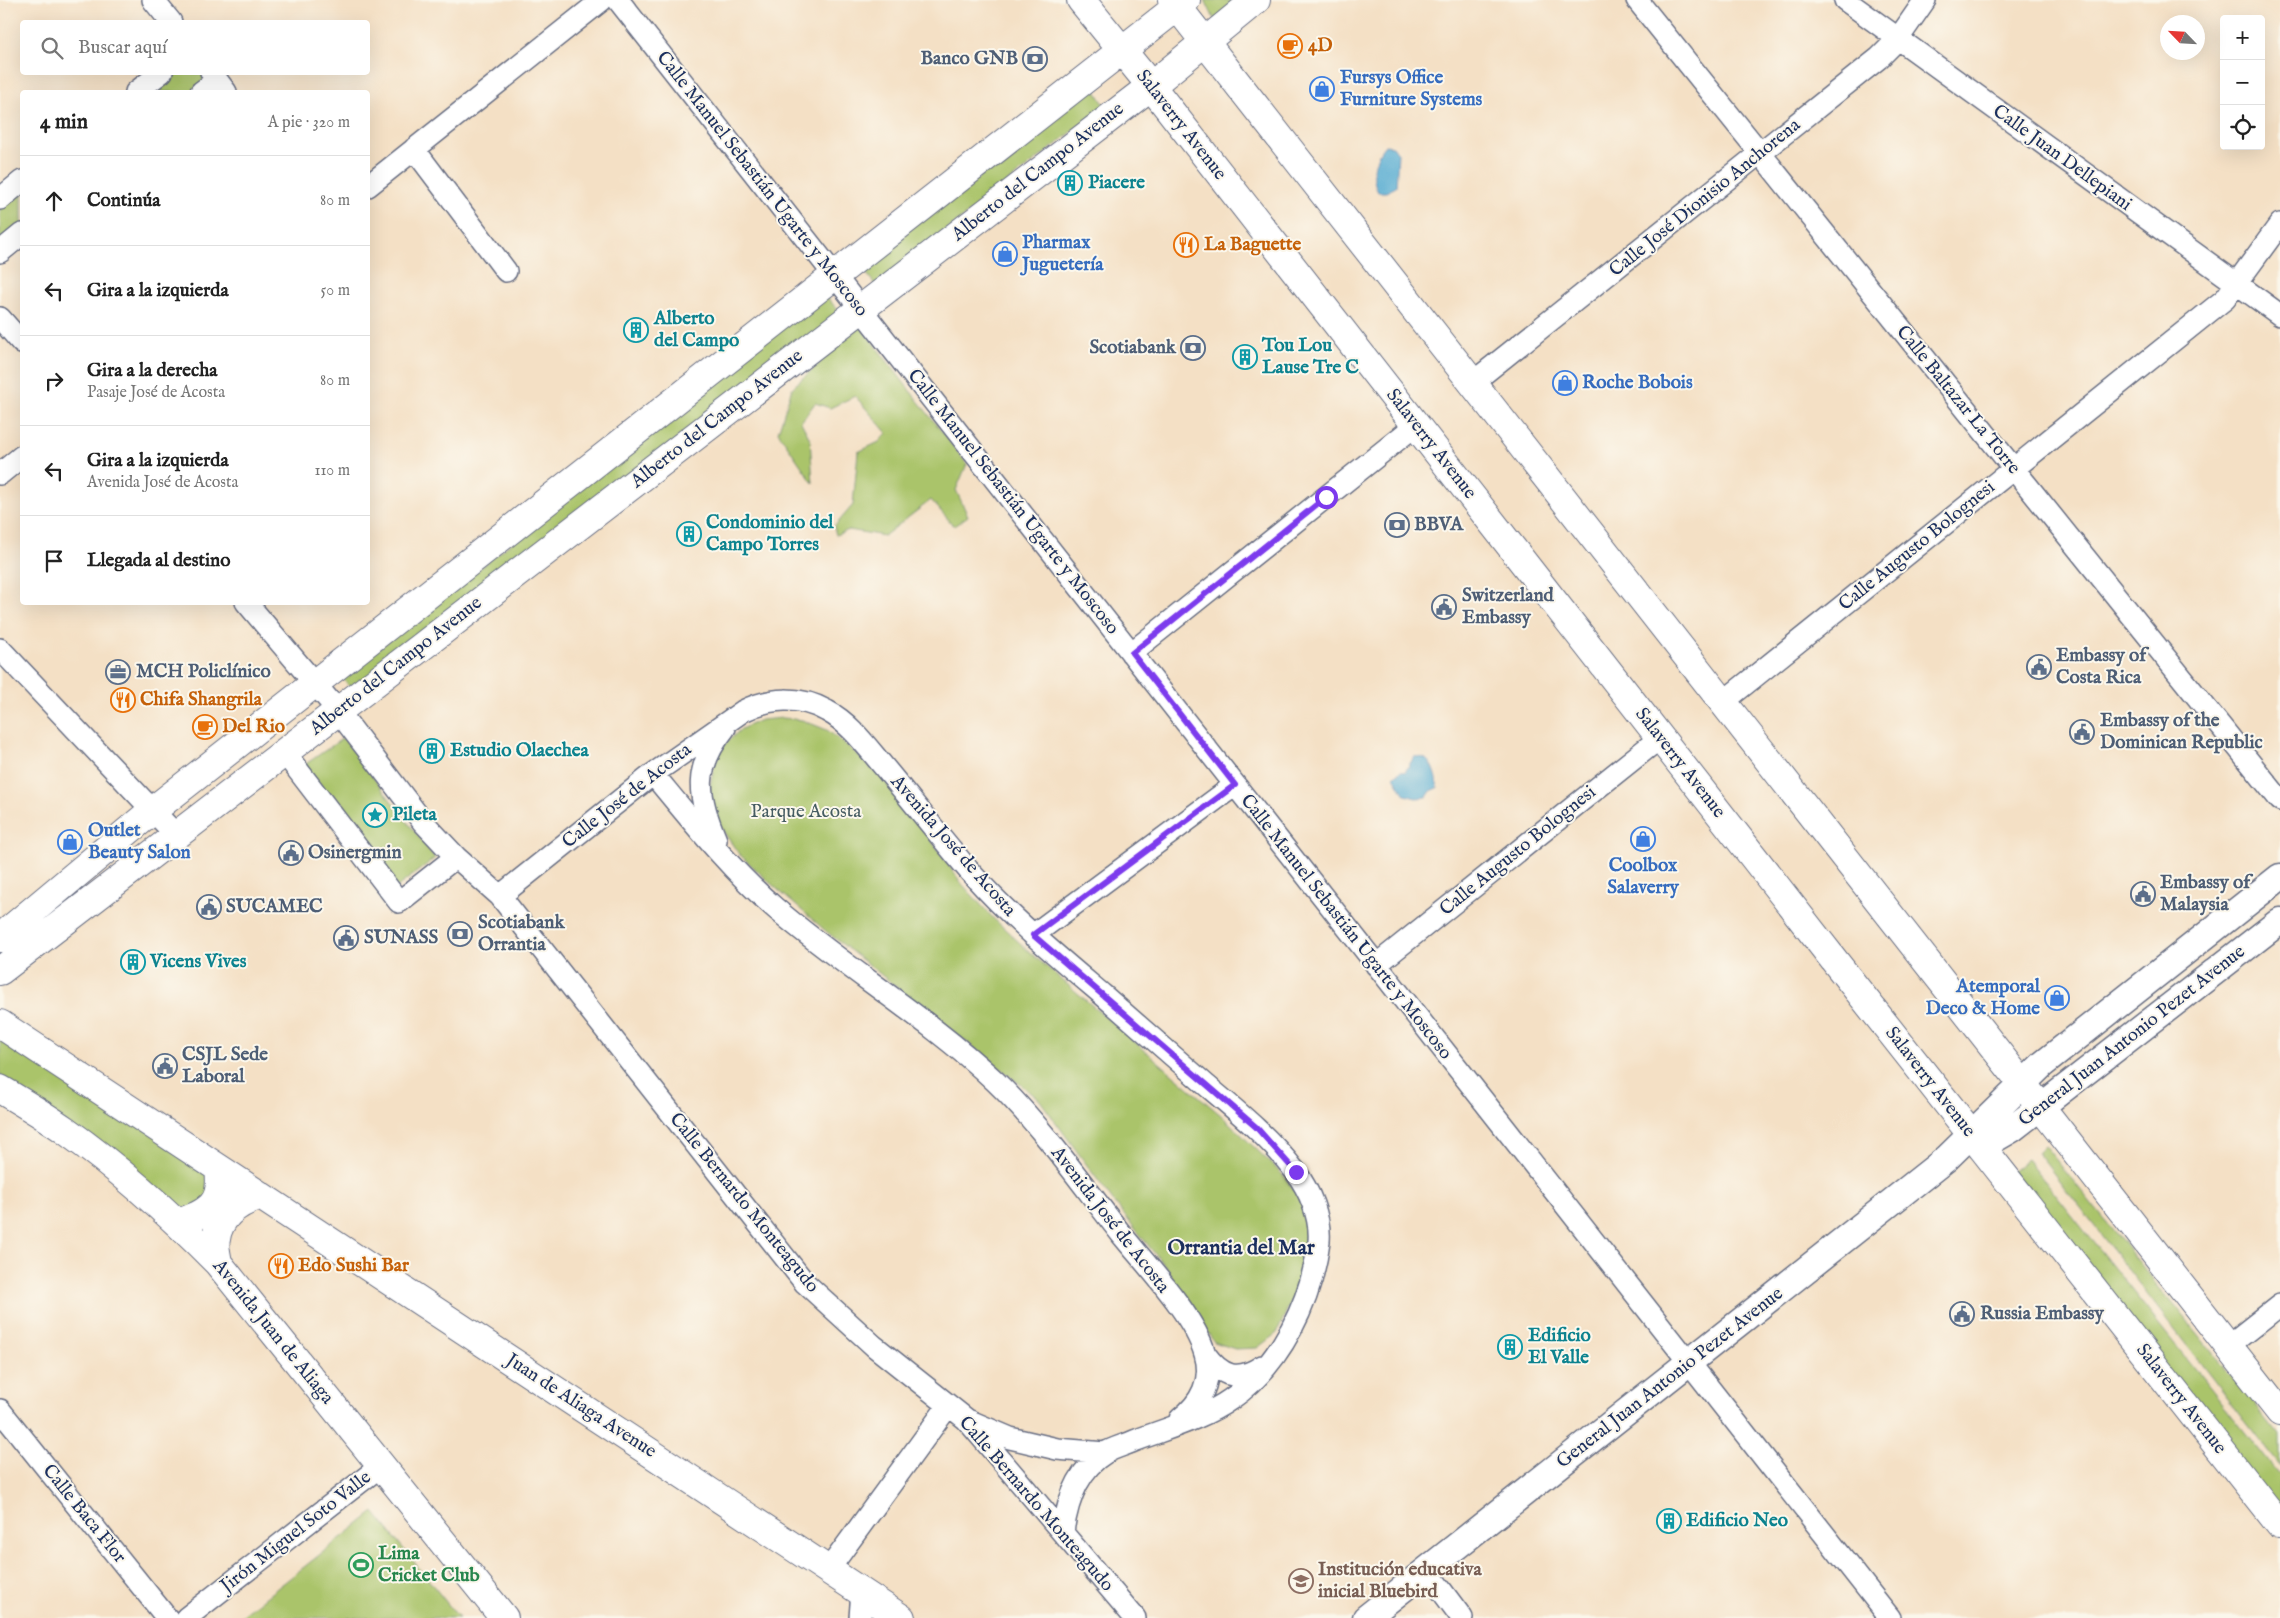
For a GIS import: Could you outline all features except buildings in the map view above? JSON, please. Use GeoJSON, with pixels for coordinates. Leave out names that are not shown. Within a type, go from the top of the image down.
{"type":"FeatureCollection","features":[{"type":"Feature","properties":{"kind":"main road","name":"Salaverry Avenue"},"geometry":{"type":"LineString","coordinates":[[1081,0],[1976,1141],[2280,1525]]}},
{"type":"Feature","properties":{"kind":"main road","name":"Alberto del Campo Avenue"},"geometry":{"type":"LineString","coordinates":[[0,970],[1150,86],[1256,0]]}},
{"type":"Feature","properties":{"kind":"main road","name":"Alberto del Campo Avenue"},"geometry":{"type":"LineString","coordinates":[[0,938],[152,811],[1122,52],[1178,2]]}},
{"type":"Feature","properties":{"kind":"main road"},"geometry":{"type":"LineString","coordinates":[[1178,2],[1205,42],[2280,1412]]}},
{"type":"Feature","properties":{"kind":"main road"},"geometry":{"type":"LineString","coordinates":[[0,1024],[259,1196]]}},
{"type":"Feature","properties":{"kind":"main road","name":"Avenida Juan de Aliaga"},"geometry":{"type":"LineString","coordinates":[[0,1089],[64,1129],[140,1188],[178,1222],[218,1263],[504,1618]]}},
{"type":"Feature","properties":{"kind":"main road"},"geometry":{"type":"LineString","coordinates":[[178,1222],[198,1216],[210,1208],[218,1197],[221,1183],[219,1170]]}},
{"type":"Feature","properties":{"kind":"main road"},"geometry":{"type":"LineString","coordinates":[[218,1263],[215,1240],[221,1224],[230,1211],[244,1201],[259,1196]]}},
{"type":"Feature","properties":{"kind":"main road","name":"Juan de Aliaga Avenue"},"geometry":{"type":"LineString","coordinates":[[259,1196],[901,1618]]}},
{"type":"Feature","properties":{"kind":"street"},"geometry":{"type":"LineString","coordinates":[[153,0],[169,20]]}},
{"type":"Feature","properties":{"kind":"street"},"geometry":{"type":"LineString","coordinates":[[370,184],[602,0]]}},
{"type":"Feature","properties":{"kind":"street","name":"Calle Manuel Sebastián Ugarte y Moscoso"},"geometry":{"type":"LineString","coordinates":[[618,0],[1890,1618]]}},
{"type":"Feature","properties":{"kind":"street","name":"Calle Baltazar La Torre"},"geometry":{"type":"LineString","coordinates":[[1637,0],[2280,800]]}},
{"type":"Feature","properties":{"kind":"street","name":"Calle Juan Dellepiani"},"geometry":{"type":"LineString","coordinates":[[1845,0],[2280,314]]}},
{"type":"Feature","properties":{"kind":"street","name":"Calle José Dionisio Anchorena"},"geometry":{"type":"LineString","coordinates":[[1472,383],[1879,58],[1898,39],[1925,0]]}},
{"type":"Feature","properties":{"kind":"street"},"geometry":{"type":"LineString","coordinates":[[139,90],[158,75]]}},
{"type":"Feature","properties":{"kind":"street"},"geometry":{"type":"LineString","coordinates":[[414,149],[506,271]]}},
{"type":"Feature","properties":{"kind":"street"},"geometry":{"type":"LineString","coordinates":[[0,199],[20,183]]}},
{"type":"Feature","properties":{"kind":"street","name":"Calle Augusto Bolognesi"},"geometry":{"type":"LineString","coordinates":[[1723,702],[2225,299],[2280,224]]}},
{"type":"Feature","properties":{"kind":"street"},"geometry":{"type":"LineString","coordinates":[[0,252],[20,236]]}},
{"type":"Feature","properties":{"kind":"street"},"geometry":{"type":"LineString","coordinates":[[0,318],[20,341]]}},
{"type":"Feature","properties":{"kind":"street"},"geometry":{"type":"LineString","coordinates":[[1132,653],[1416,425]]}},
{"type":"Feature","properties":{"kind":"street"},"geometry":{"type":"LineString","coordinates":[[0,474],[20,458]]}},
{"type":"Feature","properties":{"kind":"street","name":"Calle Bernardo Monteagudo"},"geometry":{"type":"LineString","coordinates":[[249,605],[338,711],[423,822],[456,857],[500,896],[805,1283],[874,1346],[966,1419],[1134,1618]]}},
{"type":"Feature","properties":{"kind":"street"},"geometry":{"type":"LineString","coordinates":[[0,649],[176,836]]}},
{"type":"Feature","properties":{"kind":"street","name":"Avenida José de Acosta"},"geometry":{"type":"LineString","coordinates":[[727,864],[703,808],[700,778],[710,749],[728,724],[751,707],[774,700],[806,703],[826,710],[860,739],[972,874],[1033,935],[1256,1127],[1296,1172],[1311,1198],[1317,1220],[1319,1238],[1314,1265],[1307,1292],[1273,1358],[1257,1377],[1230,1400],[1105,1453],[1088,1468],[1074,1488],[1066,1510],[1063,1532]]}},
{"type":"Feature","properties":{"kind":"street","name":"Calle José de Acosta"},"geometry":{"type":"LineString","coordinates":[[500,896],[653,774],[751,707]]}},
{"type":"Feature","properties":{"kind":"street","name":"Calle Augusto Bolognesi"},"geometry":{"type":"LineString","coordinates":[[1376,965],[1661,738]]}},
{"type":"Feature","properties":{"kind":"street"},"geometry":{"type":"LineString","coordinates":[[284,752],[399,902],[456,857]]}},
{"type":"Feature","properties":{"kind":"street","name":"Avenida José de Acosta"},"geometry":{"type":"LineString","coordinates":[[653,774],[727,864],[774,908],[946,1039],[995,1081],[1040,1131],[1169,1294],[1199,1338],[1208,1369],[1206,1385],[1201,1398],[1189,1413],[1171,1426]]}},
{"type":"Feature","properties":{"kind":"street"},"geometry":{"type":"LineString","coordinates":[[1033,935],[1235,785]]}},
{"type":"Feature","properties":{"kind":"street","name":"General Juan Antonio Pezet Avenue"},"geometry":{"type":"LineString","coordinates":[[1976,1141],[2022,1084],[2043,1064],[2280,877]]}},
{"type":"Feature","properties":{"kind":"street","name":"General Juan Antonio Pezet Avenue"},"geometry":{"type":"LineString","coordinates":[[1366,1618],[1947,1158],[1976,1141],[2012,1129],[2280,921]]}},
{"type":"Feature","properties":{"kind":"street"},"geometry":{"type":"LineString","coordinates":[[2228,1346],[2280,1305]]}},
{"type":"Feature","properties":{"kind":"street","name":"Avenida José de Acosta"},"geometry":{"type":"LineString","coordinates":[[1205,1354],[1220,1371],[1237,1376],[1258,1369],[1273,1358]]}},
{"type":"Feature","properties":{"kind":"street"},"geometry":{"type":"LineString","coordinates":[[829,1569],[948,1406]]}},
{"type":"Feature","properties":{"kind":"street","name":"Calle Baca Flor"},"geometry":{"type":"LineString","coordinates":[[0,1410],[168,1618]]}},
{"type":"Feature","properties":{"kind":"street","name":"Avenida José de Acosta"},"geometry":{"type":"LineString","coordinates":[[966,1419],[1010,1438],[1057,1449],[1105,1453]]}},
{"type":"Feature","properties":{"kind":"street","name":"Jirón Miguel Soto Valle"},"geometry":{"type":"LineString","coordinates":[[186,1618],[382,1465]]}},
{"type":"Feature","properties":{"kind":"street"},"geometry":{"type":"LineString","coordinates":[[1427,1570],[1462,1618]]}},
{"type":"Feature","properties":{"kind":"street"},"geometry":{"type":"LineString","coordinates":[[860,1618],[862,1591]]}},
{"type":"Feature","properties":{"kind":"green space"},"geometry":{"type":"Polygon","coordinates":[[[1205,0],[1241,0],[1215,21],[1205,0]]]}},
{"type":"Feature","properties":{"kind":"green space"},"geometry":{"type":"Polygon","coordinates":[[[159,75],[209,75],[198,90],[139,90],[159,75]]]}},
{"type":"Feature","properties":{"kind":"green space"},"geometry":{"type":"Polygon","coordinates":[[[1093,86],[1105,106],[876,286],[859,263],[1093,86]]]}},
{"type":"Feature","properties":{"kind":"green space"},"geometry":{"type":"Polygon","coordinates":[[[20,183],[20,236],[0,252],[0,199],[20,183]]]}},
{"type":"Feature","properties":{"kind":"green space"},"geometry":{"type":"Polygon","coordinates":[[[824,294],[844,317],[355,693],[342,678],[824,294]]]}},
{"type":"Feature","properties":{"kind":"green space"},"geometry":{"type":"Polygon","coordinates":[[[860,326],[967,464],[956,490],[968,516],[954,526],[931,500],[884,536],[849,530],[836,535],[834,527],[853,505],[858,452],[879,442],[887,433],[855,396],[830,408],[815,403],[801,422],[810,439],[813,483],[778,432],[792,388],[860,326]]]}},
{"type":"Feature","properties":{"kind":"green space","name":"Parque Acosta"},"geometry":{"type":"Polygon","coordinates":[[[783,718],[802,720],[827,730],[850,748],[897,792],[962,884],[993,918],[1034,956],[1222,1116],[1285,1177],[1302,1202],[1310,1237],[1298,1285],[1277,1333],[1257,1348],[1235,1349],[1214,1342],[1167,1269],[1113,1201],[1039,1099],[827,932],[739,854],[716,821],[710,786],[715,762],[725,744],[741,729],[761,720],[783,718]]]}},
{"type":"Feature","properties":{"kind":"green space"},"geometry":{"type":"Polygon","coordinates":[[[343,738],[435,858],[396,888],[303,766],[343,738]]]}},
{"type":"Feature","properties":{"kind":"green space"},"geometry":{"type":"Polygon","coordinates":[[[0,1024],[259,1196],[215,1239],[0,1089],[0,1024]]]}},
{"type":"Feature","properties":{"kind":"green space"},"geometry":{"type":"Polygon","coordinates":[[[2044,1145],[2280,1436],[2280,1466],[2037,1152],[2044,1145]]]}},
{"type":"Feature","properties":{"kind":"green space"},"geometry":{"type":"Polygon","coordinates":[[[2027,1159],[2280,1476],[2280,1517],[2010,1173],[2027,1159]]]}},
{"type":"Feature","properties":{"kind":"green space","name":"Lima Cricket Club"},"geometry":{"type":"Polygon","coordinates":[[[374,1512],[459,1618],[239,1618],[374,1512]]]}},
{"type":"Feature","properties":{"kind":"water"},"geometry":{"type":"Polygon","coordinates":[[[1385,145],[1393,146],[1398,153],[1396,187],[1386,192],[1378,192],[1374,180],[1374,167],[1378,155],[1385,145]]]}},
{"type":"Feature","properties":{"kind":"water"},"geometry":{"type":"Polygon","coordinates":[[[1414,757],[1425,759],[1434,771],[1438,788],[1431,791],[1427,797],[1416,798],[1405,795],[1394,777],[1400,771],[1405,772],[1414,757]]]}},
{"type":"Feature","properties":{"kind":"place","name":"4D"},"geometry":{"type":"Point","coordinates":[1290,46]}},
{"type":"Feature","properties":{"kind":"place","name":"Banco GNB"},"geometry":{"type":"Point","coordinates":[1035,59]}},
{"type":"Feature","properties":{"kind":"place","name":"Fursys Office Furniture Systems"},"geometry":{"type":"Point","coordinates":[1322,89]}},
{"type":"Feature","properties":{"kind":"place","name":"Piacere"},"geometry":{"type":"Point","coordinates":[1070,183]}},
{"type":"Feature","properties":{"kind":"place","name":"La Baguette"},"geometry":{"type":"Point","coordinates":[1186,245]}},
{"type":"Feature","properties":{"kind":"place","name":"Pharmax Juguetería"},"geometry":{"type":"Point","coordinates":[1005,254]}},
{"type":"Feature","properties":{"kind":"place","name":"Alberto del Campo"},"geometry":{"type":"Point","coordinates":[636,330]}},
{"type":"Feature","properties":{"kind":"place","name":"Scotiabank"},"geometry":{"type":"Point","coordinates":[1193,348]}},
{"type":"Feature","properties":{"kind":"place","name":"Tou Lou Lause Tre C"},"geometry":{"type":"Point","coordinates":[1245,357]}},
{"type":"Feature","properties":{"kind":"place","name":"Roche Bobois"},"geometry":{"type":"Point","coordinates":[1565,383]}},
{"type":"Feature","properties":{"kind":"place","name":"BBVA"},"geometry":{"type":"Point","coordinates":[1397,525]}},
{"type":"Feature","properties":{"kind":"place","name":"Condominio del Campo Torres"},"geometry":{"type":"Point","coordinates":[689,534]}},
{"type":"Feature","properties":{"kind":"place","name":"Switzerland Embassy"},"geometry":{"type":"Point","coordinates":[1444,607]}},
{"type":"Feature","properties":{"kind":"place","name":"Embassy of Costa Rica"},"geometry":{"type":"Point","coordinates":[2039,667]}},
{"type":"Feature","properties":{"kind":"place","name":"MCH Policlínico"},"geometry":{"type":"Point","coordinates":[118,672]}},
{"type":"Feature","properties":{"kind":"place","name":"Chifa Shangrila"},"geometry":{"type":"Point","coordinates":[123,700]}},
{"type":"Feature","properties":{"kind":"place","name":"Del Rio"},"geometry":{"type":"Point","coordinates":[205,727]}},
{"type":"Feature","properties":{"kind":"place","name":"Embassy of the Dominican Republic"},"geometry":{"type":"Point","coordinates":[2082,732]}},
{"type":"Feature","properties":{"kind":"place","name":"Estudio Olaechea"},"geometry":{"type":"Point","coordinates":[432,751]}},
{"type":"Feature","properties":{"kind":"place","name":"Pileta"},"geometry":{"type":"Point","coordinates":[375,815]}},
{"type":"Feature","properties":{"kind":"place","name":"Coolbox Salaverry"},"geometry":{"type":"Point","coordinates":[1643,839]}},
{"type":"Feature","properties":{"kind":"place","name":"Outlet Beauty Salon"},"geometry":{"type":"Point","coordinates":[70,842]}},
{"type":"Feature","properties":{"kind":"place","name":"Osinergmin"},"geometry":{"type":"Point","coordinates":[291,853]}},
{"type":"Feature","properties":{"kind":"place","name":"Embassy of Malaysia"},"geometry":{"type":"Point","coordinates":[2143,894]}},
{"type":"Feature","properties":{"kind":"place","name":"SUCAMEC"},"geometry":{"type":"Point","coordinates":[209,907]}},
{"type":"Feature","properties":{"kind":"place","name":"Scotiabank Orrantia"},"geometry":{"type":"Point","coordinates":[460,934]}},
{"type":"Feature","properties":{"kind":"place","name":"SUNASS"},"geometry":{"type":"Point","coordinates":[346,938]}},
{"type":"Feature","properties":{"kind":"place","name":"Vicens Vives"},"geometry":{"type":"Point","coordinates":[133,962]}},
{"type":"Feature","properties":{"kind":"place","name":"Atemporal Deco & Home"},"geometry":{"type":"Point","coordinates":[2057,998]}},
{"type":"Feature","properties":{"kind":"place","name":"CSJL Sede Laboral"},"geometry":{"type":"Point","coordinates":[165,1066]}},
{"type":"Feature","properties":{"kind":"place","name":"Edo Sushi Bar"},"geometry":{"type":"Point","coordinates":[281,1266]}},
{"type":"Feature","properties":{"kind":"place","name":"Russia Embassy"},"geometry":{"type":"Point","coordinates":[1962,1314]}},
{"type":"Feature","properties":{"kind":"place","name":"Edificio El Valle"},"geometry":{"type":"Point","coordinates":[1510,1347]}},
{"type":"Feature","properties":{"kind":"place","name":"Edificio Neo"},"geometry":{"type":"Point","coordinates":[1669,1521]}},
{"type":"Feature","properties":{"kind":"place","name":"Lima Cricket Club"},"geometry":{"type":"Point","coordinates":[361,1565]}},
{"type":"Feature","properties":{"kind":"place","name":"Institución educativa inicial Bluebird"},"geometry":{"type":"Point","coordinates":[1301,1581]}},
{"type":"Feature","properties":{"kind":"district","name":"Orrantia del Mar"},"geometry":{"type":"Point","coordinates":[1241,1248]}},
{"type":"Feature","properties":{"kind":"route"},"geometry":{"type":"LineString","coordinates":[[1296,1172],[1256,1127],[1033,935],[1235,785],[1132,653],[1326,497]]}}]}
